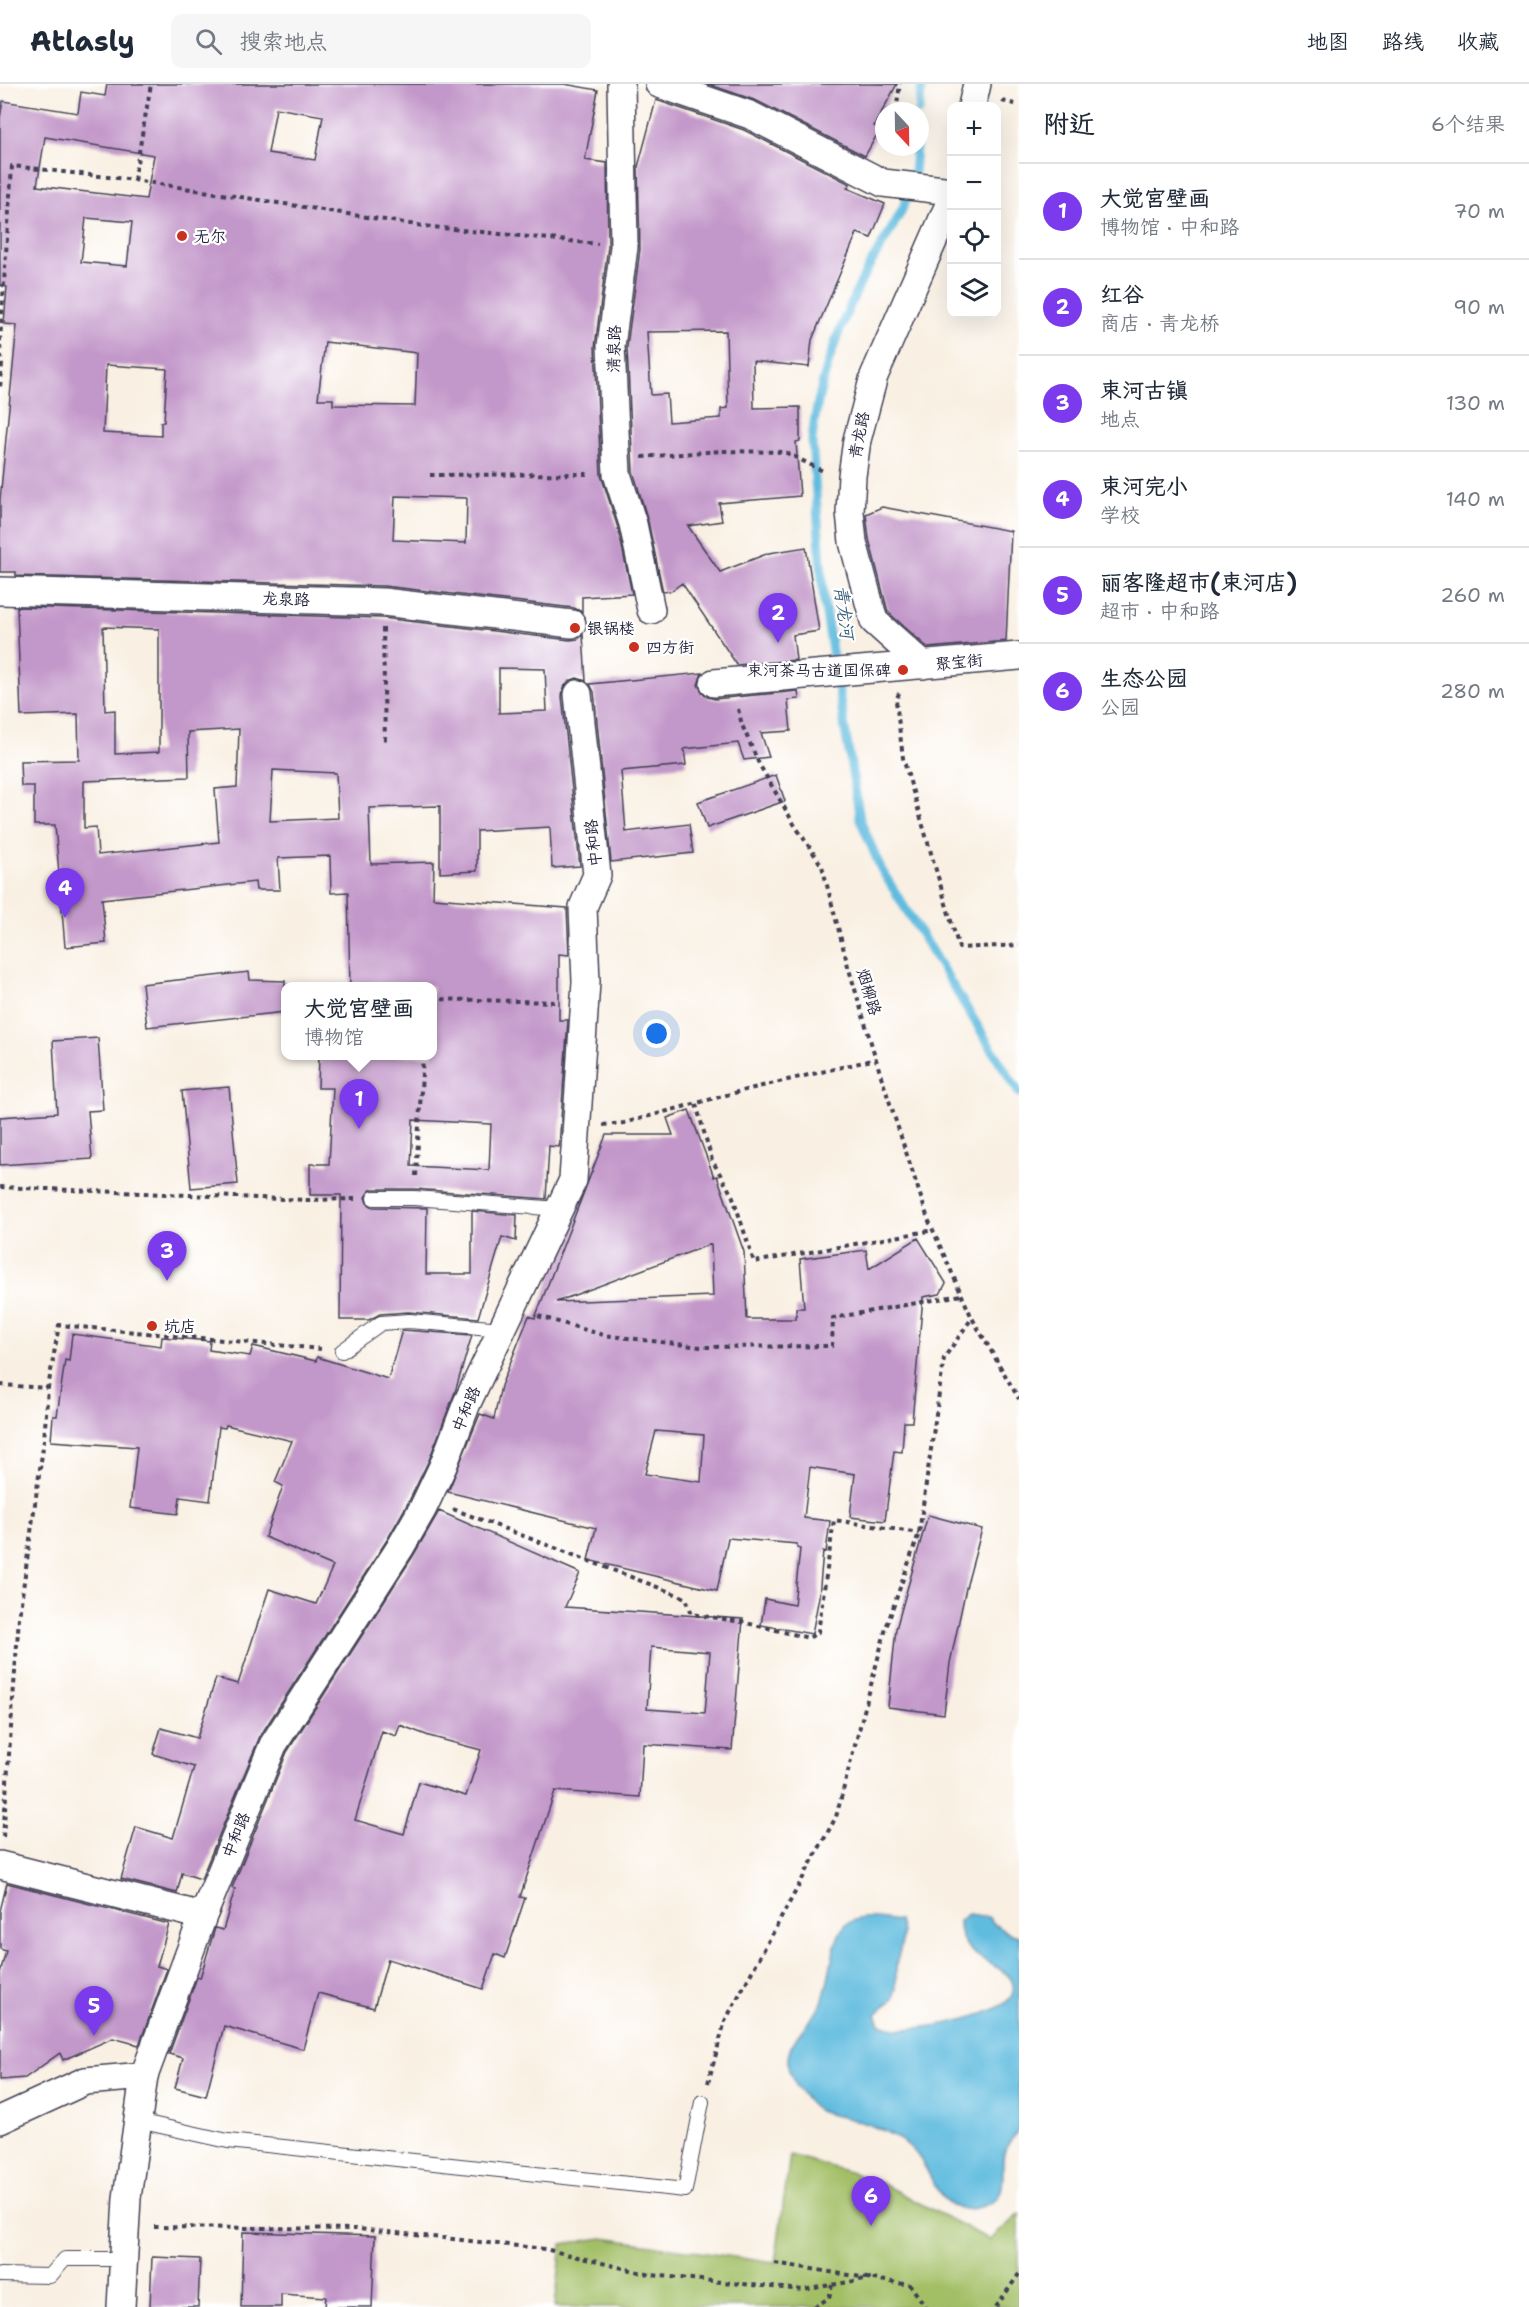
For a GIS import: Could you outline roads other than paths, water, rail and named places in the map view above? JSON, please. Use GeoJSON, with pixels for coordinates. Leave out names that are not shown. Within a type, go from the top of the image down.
{"type":"FeatureCollection","features":[{"type":"Feature","properties":{"kind":"street","name":"清泉路"},"geometry":{"type":"LineString","coordinates":[[621,84],[624,247],[611,346],[617,474],[633,524],[651,610]]}},
{"type":"Feature","properties":{"kind":"street"},"geometry":{"type":"LineString","coordinates":[[659,84],[750,115],[883,183],[944,193]]}},
{"type":"Feature","properties":{"kind":"street"},"geometry":{"type":"LineString","coordinates":[[973,102],[977,84]]}},
{"type":"Feature","properties":{"kind":"street","name":"青龙路"},"geometry":{"type":"LineString","coordinates":[[910,667],[874,621],[853,542],[850,512],[852,476],[864,408],[874,376],[944,193]]}},
{"type":"Feature","properties":{"kind":"street","name":"龙泉路"},"geometry":{"type":"LineString","coordinates":[[0,591],[382,602],[572,624]]}},
{"type":"Feature","properties":{"kind":"street","name":"聚宝街"},"geometry":{"type":"LineString","coordinates":[[723,682],[1019,656]]}},
{"type":"Feature","properties":{"kind":"street","name":"中和路"},"geometry":{"type":"LineString","coordinates":[[121,2307],[127,2198],[144,2076],[202,1916],[273,1745],[400,1548],[427,1498],[443,1466],[467,1403],[573,1180],[586,982],[583,907],[597,875],[578,694]]}},
{"type":"Feature","properties":{"kind":"street"},"geometry":{"type":"LineString","coordinates":[[0,1865],[202,1916]]}},
{"type":"Feature","properties":{"kind":"street"},"geometry":{"type":"LineString","coordinates":[[0,2120],[85,2081],[144,2076]]}},
{"type":"Feature","properties":{"kind":"lane"},"geometry":{"type":"LineString","coordinates":[[374,1198],[414,1198],[559,1209]]}},
{"type":"Feature","properties":{"kind":"lane"},"geometry":{"type":"LineString","coordinates":[[342,1351],[381,1323],[507,1319]]}},
{"type":"Feature","properties":{"kind":"lane"},"geometry":{"type":"LineString","coordinates":[[138,2121],[228,2141],[685,2190],[702,2102]]}},
{"type":"Feature","properties":{"kind":"lane"},"geometry":{"type":"LineString","coordinates":[[0,2276],[50,2276],[65,2259],[124,2259]]}},
{"type":"Feature","properties":{"kind":"water"},"geometry":{"type":"Polygon","coordinates":[[[968,1914],[988,1917],[1002,1930],[1019,1936],[1019,2131],[1005,2150],[1001,2190],[998,2196],[986,2205],[969,2209],[956,2207],[946,2200],[916,2154],[899,2139],[868,2124],[823,2113],[813,2107],[797,2087],[788,2067],[791,2046],[822,2002],[839,1934],[848,1923],[854,1920],[877,1918],[899,1921],[902,1932],[896,1965],[896,1988],[893,1999],[876,2014],[880,2024],[903,2029],[946,2024],[982,2014],[997,2008],[1008,2000],[1013,1992],[1012,1982],[1007,1974],[977,1956],[967,1947],[961,1936],[959,1921],[968,1914]]]}},
{"type":"Feature","properties":{"kind":"waterway","name":"青龙河"},"geometry":{"type":"LineString","coordinates":[[920,102],[922,84]]}},
{"type":"Feature","properties":{"kind":"waterway","name":"青龙河"},"geometry":{"type":"LineString","coordinates":[[915,156],[914,175],[909,192],[899,216],[865,274],[847,313],[831,354],[819,397],[812,440],[824,603],[860,819],[881,869],[1019,1093]]}},
{"type":"Feature","properties":{"kind":"place","name":"无尔"},"geometry":{"type":"Point","coordinates":[182,236]}},
{"type":"Feature","properties":{"kind":"place","name":"银锅楼"},"geometry":{"type":"Point","coordinates":[575,628]}},
{"type":"Feature","properties":{"kind":"place","name":"红谷"},"geometry":{"type":"Point","coordinates":[778,643]}},
{"type":"Feature","properties":{"kind":"place","name":"四方街"},"geometry":{"type":"Point","coordinates":[634,647]}},
{"type":"Feature","properties":{"kind":"place","name":"束河茶马古道国保碑"},"geometry":{"type":"Point","coordinates":[903,670]}},
{"type":"Feature","properties":{"kind":"place","name":"束河完小"},"geometry":{"type":"Point","coordinates":[65,918]}},
{"type":"Feature","properties":{"kind":"place","name":"大觉宫壁画"},"geometry":{"type":"Point","coordinates":[359,1129]}},
{"type":"Feature","properties":{"kind":"place","name":"束河古镇"},"geometry":{"type":"Point","coordinates":[167,1281]}},
{"type":"Feature","properties":{"kind":"place","name":"坑店"},"geometry":{"type":"Point","coordinates":[152,1326]}},
{"type":"Feature","properties":{"kind":"place","name":"丽客隆超市(束河店)"},"geometry":{"type":"Point","coordinates":[94,2036]}},
{"type":"Feature","properties":{"kind":"place","name":"生态公园"},"geometry":{"type":"Point","coordinates":[871,2226]}}]}
